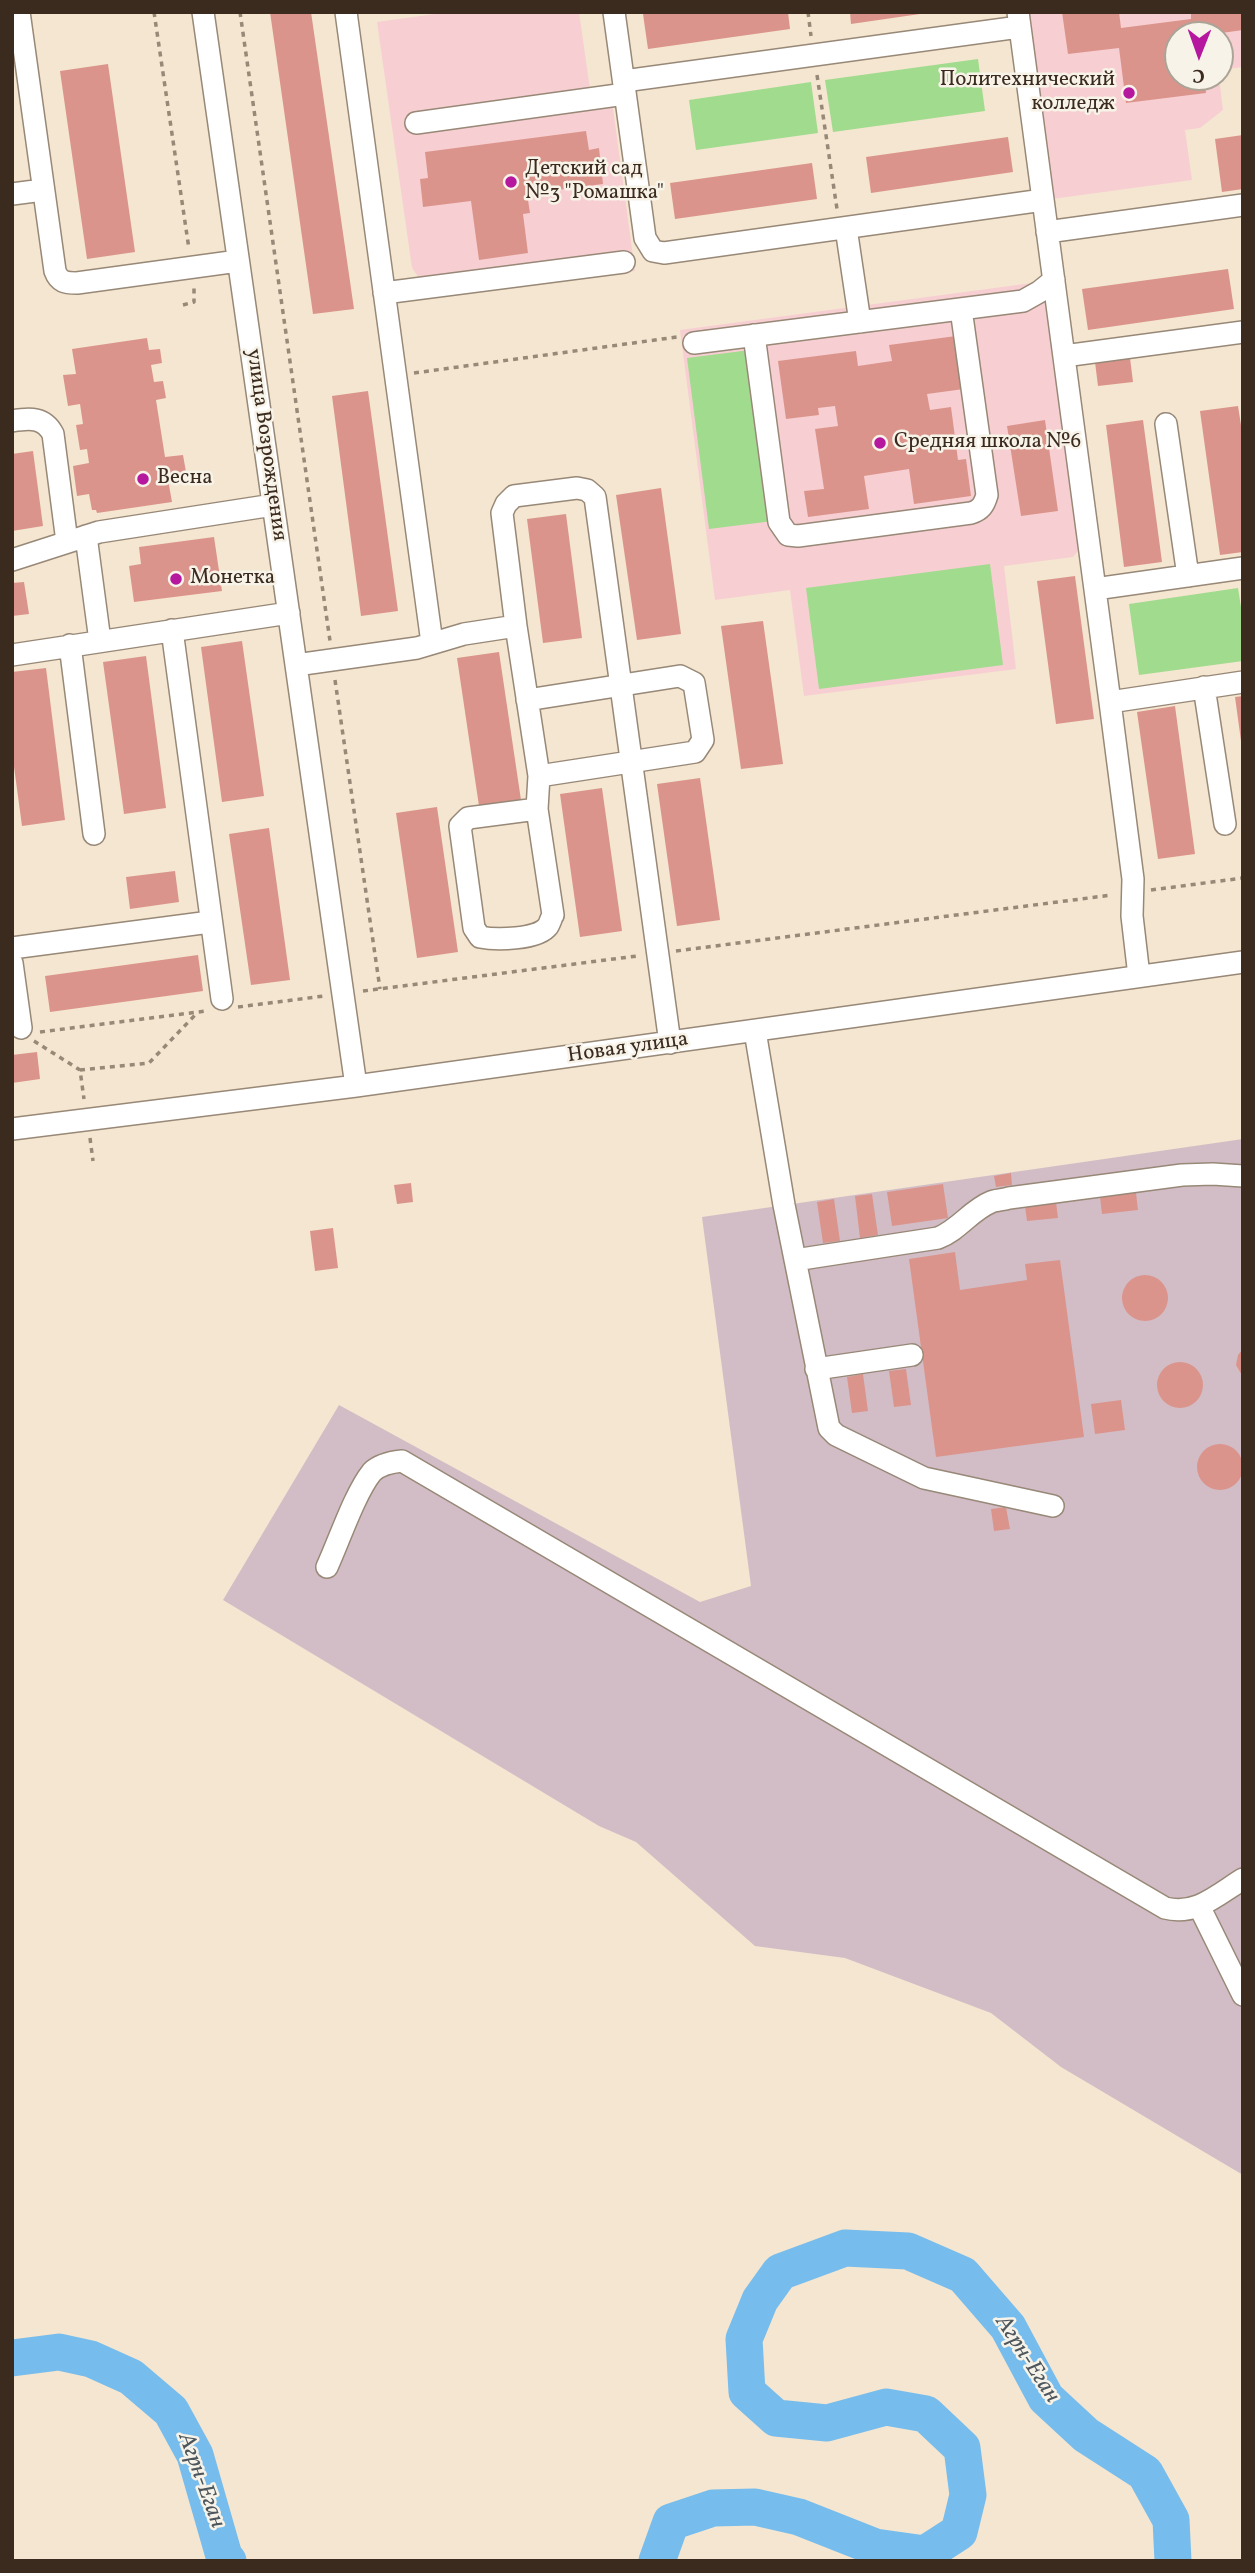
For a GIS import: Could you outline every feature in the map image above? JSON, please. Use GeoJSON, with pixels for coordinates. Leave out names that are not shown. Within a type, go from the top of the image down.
{"type":"FeatureCollection","features":[{"type":"Feature","properties":{"kind":"street"},"geometry":{"type":"LineString","coordinates":[[19,12],[20,87],[43,190],[58,279],[77,284],[238,261]]}},
{"type":"Feature","properties":{"kind":"street","name":"улица Возрождения"},"geometry":{"type":"LineString","coordinates":[[202,12],[356,1086]]}},
{"type":"Feature","properties":{"kind":"street"},"geometry":{"type":"LineString","coordinates":[[346,12],[432,643]]}},
{"type":"Feature","properties":{"kind":"street"},"geometry":{"type":"LineString","coordinates":[[614,12],[645,239],[653,251],[664,253],[1043,200]]}},
{"type":"Feature","properties":{"kind":"street"},"geometry":{"type":"LineString","coordinates":[[416,123],[1018,20],[1133,879],[1132,916],[1139,976]]}},
{"type":"Feature","properties":{"kind":"street"},"geometry":{"type":"LineString","coordinates":[[12,194],[43,190]]}},
{"type":"Feature","properties":{"kind":"street"},"geometry":{"type":"LineString","coordinates":[[1047,232],[1243,205]]}},
{"type":"Feature","properties":{"kind":"street"},"geometry":{"type":"LineString","coordinates":[[843,228],[860,321]]}},
{"type":"Feature","properties":{"kind":"street"},"geometry":{"type":"LineString","coordinates":[[384,293],[624,262]]}},
{"type":"Feature","properties":{"kind":"street"},"geometry":{"type":"LineString","coordinates":[[694,343],[1023,301],[1054,280]]}},
{"type":"Feature","properties":{"kind":"street"},"geometry":{"type":"LineString","coordinates":[[754,335],[779,522],[788,535],[798,536],[980,510],[987,495],[961,309]]}},
{"type":"Feature","properties":{"kind":"street"},"geometry":{"type":"LineString","coordinates":[[1064,356],[1243,332]]}},
{"type":"Feature","properties":{"kind":"street"},"geometry":{"type":"LineString","coordinates":[[12,421],[30,418],[41,421],[49,426],[53,435],[100,641]]}},
{"type":"Feature","properties":{"kind":"street"},"geometry":{"type":"LineString","coordinates":[[1166,424],[1188,576]]}},
{"type":"Feature","properties":{"kind":"street"},"geometry":{"type":"LineString","coordinates":[[537,809],[468,818],[460,826],[474,928],[480,937],[495,940],[539,933],[549,926],[553,915],[537,809],[539,776],[502,513],[514,496],[577,488],[587,490],[595,497],[670,1043]]}},
{"type":"Feature","properties":{"kind":"street"},"geometry":{"type":"LineString","coordinates":[[12,560],[112,530],[273,505]]}},
{"type":"Feature","properties":{"kind":"street"},"geometry":{"type":"LineString","coordinates":[[1095,589],[1243,568]]}},
{"type":"Feature","properties":{"kind":"street"},"geometry":{"type":"LineString","coordinates":[[12,655],[289,613]]}},
{"type":"Feature","properties":{"kind":"street"},"geometry":{"type":"LineString","coordinates":[[296,665],[417,648],[464,634],[516,626]]}},
{"type":"Feature","properties":{"kind":"street"},"geometry":{"type":"LineString","coordinates":[[172,630],[223,1006]]}},
{"type":"Feature","properties":{"kind":"street"},"geometry":{"type":"LineString","coordinates":[[70,645],[94,834]]}},
{"type":"Feature","properties":{"kind":"street"},"geometry":{"type":"LineString","coordinates":[[527,699],[680,676],[694,683],[703,740],[695,752],[539,776]]}},
{"type":"Feature","properties":{"kind":"street"},"geometry":{"type":"LineString","coordinates":[[1110,702],[1243,682]]}},
{"type":"Feature","properties":{"kind":"street"},"geometry":{"type":"LineString","coordinates":[[1204,687],[1225,824]]}},
{"type":"Feature","properties":{"kind":"street"},"geometry":{"type":"LineString","coordinates":[[12,948],[210,922]]}},
{"type":"Feature","properties":{"kind":"street","name":"Новая улица"},"geometry":{"type":"LineString","coordinates":[[12,1129],[356,1086],[1243,962]]}},
{"type":"Feature","properties":{"kind":"street"},"geometry":{"type":"LineString","coordinates":[[12,963],[27,1032]]}},
{"type":"Feature","properties":{"kind":"street"},"geometry":{"type":"LineString","coordinates":[[755,1031],[795,1260],[829,1428],[836,1435],[924,1478],[1053,1506]]}},
{"type":"Feature","properties":{"kind":"street"},"geometry":{"type":"LineString","coordinates":[[795,1260],[938,1238],[951,1233],[991,1202],[1009,1198],[1182,1175],[1243,1177]]}},
{"type":"Feature","properties":{"kind":"street"},"geometry":{"type":"LineString","coordinates":[[816,1368],[912,1355]]}},
{"type":"Feature","properties":{"kind":"street"},"geometry":{"type":"LineString","coordinates":[[327,1567],[373,1471],[387,1463],[402,1461],[1165,1908],[1187,1911],[1243,1880]]}},
{"type":"Feature","properties":{"kind":"street"},"geometry":{"type":"LineString","coordinates":[[1199,1906],[1243,1995]]}},
{"type":"Feature","properties":{"kind":"path"},"geometry":{"type":"LineString","coordinates":[[154,12],[195,291],[194,302],[183,305]]}},
{"type":"Feature","properties":{"kind":"path"},"geometry":{"type":"LineString","coordinates":[[240,12],[380,989]]}},
{"type":"Feature","properties":{"kind":"path"},"geometry":{"type":"LineString","coordinates":[[808,12],[843,228]]}},
{"type":"Feature","properties":{"kind":"path"},"geometry":{"type":"LineString","coordinates":[[395,376],[684,336],[694,343]]}},
{"type":"Feature","properties":{"kind":"path"},"geometry":{"type":"LineString","coordinates":[[27,1032],[198,1013],[223,1006],[343,994],[1243,878]]}},
{"type":"Feature","properties":{"kind":"path"},"geometry":{"type":"LineString","coordinates":[[27,1032],[80,1070],[149,1062],[198,1013]]}},
{"type":"Feature","properties":{"kind":"path"},"geometry":{"type":"LineString","coordinates":[[80,1070],[93,1161]]}},
{"type":"Feature","properties":{"kind":"shaded area","name":"Детский сад №3 \"Ромашка\""},"geometry":{"type":"Polygon","coordinates":[[[449,12],[579,12],[590,89],[610,86],[635,271],[421,299],[419,278],[412,268],[377,22],[449,12]]]}},
{"type":"Feature","properties":{"kind":"shaded area","name":"Политехнический колледж"},"geometry":{"type":"Polygon","coordinates":[[[1028,12],[1243,12],[1243,67],[1234,68],[1234,21],[1164,21],[1164,91],[1221,91],[1223,110],[1200,128],[1185,130],[1192,180],[1052,199],[1028,12]]]}},
{"type":"Feature","properties":{"kind":"shaded area","name":"Средняя школа №6"},"geometry":{"type":"Polygon","coordinates":[[[1032,283],[1045,302],[1079,550],[1073,557],[1004,566],[1016,669],[804,696],[790,590],[715,600],[680,330],[1032,283]]]}},
{"type":"Feature","properties":{"kind":"shaded area"},"geometry":{"type":"Polygon","coordinates":[[[1243,1139],[1243,2175],[1061,2067],[991,2013],[845,1958],[755,1946],[636,1842],[599,1826],[223,1600],[339,1405],[700,1602],[751,1586],[702,1217],[1243,1139]]]}},
{"type":"Feature","properties":{"kind":"green space"},"geometry":{"type":"Polygon","coordinates":[[[978,59],[985,111],[833,132],[825,80],[978,59]]]}},
{"type":"Feature","properties":{"kind":"green space"},"geometry":{"type":"Polygon","coordinates":[[[811,82],[818,133],[696,150],[689,100],[811,82]]]}},
{"type":"Feature","properties":{"kind":"green space"},"geometry":{"type":"Polygon","coordinates":[[[750,350],[773,521],[709,529],[687,358],[750,350]]]}},
{"type":"Feature","properties":{"kind":"green space"},"geometry":{"type":"Polygon","coordinates":[[[990,564],[1003,665],[819,689],[806,588],[990,564]]]}},
{"type":"Feature","properties":{"kind":"green space"},"geometry":{"type":"Polygon","coordinates":[[[1238,588],[1243,620],[1243,661],[1139,675],[1129,604],[1238,588]]]}},
{"type":"Feature","properties":{"kind":"building"},"geometry":{"type":"Polygon","coordinates":[[[270,12],[311,12],[354,309],[313,314],[270,12]]]}},
{"type":"Feature","properties":{"kind":"building"},"geometry":{"type":"Polygon","coordinates":[[[788,12],[790,29],[648,49],[643,14],[788,12]]]}},
{"type":"Feature","properties":{"kind":"building"},"geometry":{"type":"Polygon","coordinates":[[[850,12],[920,12],[920,14],[851,24],[850,12]]]}},
{"type":"Feature","properties":{"kind":"building"},"geometry":{"type":"Polygon","coordinates":[[[1062,12],[1119,12],[1121,28],[1164,22],[1164,91],[1206,93],[1126,103],[1119,48],[1068,54],[1062,12]]]}},
{"type":"Feature","properties":{"kind":"building"},"geometry":{"type":"Polygon","coordinates":[[[1191,12],[1243,12],[1243,30],[1234,31],[1234,21],[1175,21],[1191,19],[1191,12]]]}},
{"type":"Feature","properties":{"kind":"building"},"geometry":{"type":"Polygon","coordinates":[[[108,64],[135,252],[87,259],[60,71],[108,64]]]}},
{"type":"Feature","properties":{"kind":"building"},"geometry":{"type":"Polygon","coordinates":[[[586,131],[589,150],[599,148],[603,184],[527,194],[530,213],[523,214],[528,253],[479,260],[471,201],[423,207],[420,179],[428,178],[425,152],[586,131]]]}},
{"type":"Feature","properties":{"kind":"building"},"geometry":{"type":"Polygon","coordinates":[[[1243,135],[1243,189],[1222,192],[1215,139],[1243,135]]]}},
{"type":"Feature","properties":{"kind":"building"},"geometry":{"type":"Polygon","coordinates":[[[1008,137],[1013,172],[871,193],[866,157],[1008,137]]]}},
{"type":"Feature","properties":{"kind":"building"},"geometry":{"type":"Polygon","coordinates":[[[812,163],[817,199],[675,219],[670,183],[812,163]]]}},
{"type":"Feature","properties":{"kind":"building"},"geometry":{"type":"Polygon","coordinates":[[[1228,269],[1234,309],[1088,330],[1082,289],[1228,269]]]}},
{"type":"Feature","properties":{"kind":"building"},"geometry":{"type":"Polygon","coordinates":[[[956,336],[964,389],[927,394],[930,410],[951,407],[958,460],[966,459],[971,496],[914,504],[909,469],[864,476],[869,509],[808,517],[804,491],[824,489],[815,429],[838,426],[835,406],[818,408],[819,415],[786,419],[778,361],[856,351],[858,366],[892,361],[889,345],[956,336]]]}},
{"type":"Feature","properties":{"kind":"building"},"geometry":{"type":"Polygon","coordinates":[[[147,338],[149,350],[160,349],[162,363],[151,365],[154,382],[163,381],[166,398],[156,400],[165,457],[183,455],[186,472],[167,474],[172,502],[97,513],[92,510],[89,494],[77,496],[73,466],[89,463],[87,449],[80,450],[76,425],[83,424],[80,404],[68,406],[63,375],[76,374],[72,349],[147,338]]]}},
{"type":"Feature","properties":{"kind":"building"},"geometry":{"type":"Polygon","coordinates":[[[1130,358],[1133,382],[1098,386],[1095,362],[1130,358]]]}},
{"type":"Feature","properties":{"kind":"building"},"geometry":{"type":"Polygon","coordinates":[[[368,391],[398,611],[361,616],[332,396],[368,391]]]}},
{"type":"Feature","properties":{"kind":"building"},"geometry":{"type":"Polygon","coordinates":[[[1238,406],[1243,438],[1243,552],[1220,555],[1200,411],[1238,406]]]}},
{"type":"Feature","properties":{"kind":"building"},"geometry":{"type":"Polygon","coordinates":[[[1045,420],[1058,511],[1021,516],[1007,426],[1045,420]]]}},
{"type":"Feature","properties":{"kind":"building"},"geometry":{"type":"Polygon","coordinates":[[[1143,420],[1162,562],[1124,567],[1106,425],[1143,420]]]}},
{"type":"Feature","properties":{"kind":"building"},"geometry":{"type":"Polygon","coordinates":[[[33,451],[43,526],[12,531],[12,454],[33,451]]]}},
{"type":"Feature","properties":{"kind":"building"},"geometry":{"type":"Polygon","coordinates":[[[661,488],[681,634],[637,640],[616,495],[661,488]]]}},
{"type":"Feature","properties":{"kind":"building"},"geometry":{"type":"Polygon","coordinates":[[[566,514],[582,638],[543,643],[527,519],[566,514]]]}},
{"type":"Feature","properties":{"kind":"building","name":"Монетка"},"geometry":{"type":"Polygon","coordinates":[[[214,537],[222,591],[134,602],[129,566],[141,564],[139,547],[214,537]]]}},
{"type":"Feature","properties":{"kind":"building"},"geometry":{"type":"Polygon","coordinates":[[[1075,576],[1094,719],[1056,724],[1037,581],[1075,576]]]}},
{"type":"Feature","properties":{"kind":"building"},"geometry":{"type":"Polygon","coordinates":[[[24,582],[29,614],[12,616],[12,583],[24,582]]]}},
{"type":"Feature","properties":{"kind":"building"},"geometry":{"type":"Polygon","coordinates":[[[763,621],[783,764],[741,769],[721,626],[763,621]]]}},
{"type":"Feature","properties":{"kind":"building"},"geometry":{"type":"Polygon","coordinates":[[[242,641],[264,796],[222,802],[201,647],[242,641]]]}},
{"type":"Feature","properties":{"kind":"building"},"geometry":{"type":"Polygon","coordinates":[[[499,652],[521,800],[479,806],[457,658],[499,652]]]}},
{"type":"Feature","properties":{"kind":"building"},"geometry":{"type":"Polygon","coordinates":[[[146,656],[166,808],[124,814],[103,662],[146,656]]]}},
{"type":"Feature","properties":{"kind":"building"},"geometry":{"type":"Polygon","coordinates":[[[46,668],[65,820],[22,826],[12,752],[12,672],[46,668]]]}},
{"type":"Feature","properties":{"kind":"building"},"geometry":{"type":"Polygon","coordinates":[[[1243,696],[1243,741],[1241,741],[1235,697],[1243,696]]]}},
{"type":"Feature","properties":{"kind":"building"},"geometry":{"type":"Polygon","coordinates":[[[1175,706],[1195,854],[1158,859],[1137,712],[1175,706]]]}},
{"type":"Feature","properties":{"kind":"building"},"geometry":{"type":"Polygon","coordinates":[[[700,778],[720,920],[677,926],[657,784],[700,778]]]}},
{"type":"Feature","properties":{"kind":"building"},"geometry":{"type":"Polygon","coordinates":[[[602,788],[622,931],[580,937],[560,794],[602,788]]]}},
{"type":"Feature","properties":{"kind":"building"},"geometry":{"type":"Polygon","coordinates":[[[437,807],[458,952],[417,958],[396,813],[437,807]]]}},
{"type":"Feature","properties":{"kind":"building"},"geometry":{"type":"Polygon","coordinates":[[[269,828],[290,980],[251,985],[229,834],[269,828]]]}},
{"type":"Feature","properties":{"kind":"building"},"geometry":{"type":"Polygon","coordinates":[[[175,871],[179,902],[130,909],[126,877],[175,871]]]}},
{"type":"Feature","properties":{"kind":"building"},"geometry":{"type":"Polygon","coordinates":[[[198,955],[203,991],[50,1012],[45,976],[198,955]]]}},
{"type":"Feature","properties":{"kind":"building"},"geometry":{"type":"Polygon","coordinates":[[[37,1052],[40,1079],[12,1083],[12,1055],[37,1052]]]}},
{"type":"Feature","properties":{"kind":"building"},"geometry":{"type":"Polygon","coordinates":[[[1011,1173],[1012,1185],[996,1187],[994,1176],[1011,1173]]]}},
{"type":"Feature","properties":{"kind":"building"},"geometry":{"type":"Polygon","coordinates":[[[411,1183],[413,1202],[397,1204],[394,1185],[411,1183]]]}},
{"type":"Feature","properties":{"kind":"building"},"geometry":{"type":"Polygon","coordinates":[[[943,1184],[948,1218],[892,1226],[887,1192],[943,1184]]]}},
{"type":"Feature","properties":{"kind":"building"},"geometry":{"type":"Polygon","coordinates":[[[1136,1193],[1138,1210],[1102,1214],[1100,1197],[1136,1193]]]}},
{"type":"Feature","properties":{"kind":"building"},"geometry":{"type":"Polygon","coordinates":[[[872,1194],[878,1235],[860,1238],[855,1196],[872,1194]]]}},
{"type":"Feature","properties":{"kind":"building"},"geometry":{"type":"Polygon","coordinates":[[[834,1199],[840,1241],[823,1243],[817,1202],[834,1199]]]}},
{"type":"Feature","properties":{"kind":"building"},"geometry":{"type":"Polygon","coordinates":[[[1056,1202],[1058,1218],[1027,1221],[1025,1206],[1056,1202]]]}},
{"type":"Feature","properties":{"kind":"building"},"geometry":{"type":"Polygon","coordinates":[[[333,1228],[338,1268],[315,1271],[310,1231],[333,1228]]]}},
{"type":"Feature","properties":{"kind":"building"},"geometry":{"type":"Polygon","coordinates":[[[955,1252],[960,1290],[1027,1280],[1025,1264],[1060,1260],[1084,1437],[936,1457],[909,1259],[955,1252]]]}},
{"type":"Feature","properties":{"kind":"building"},"geometry":{"type":"Polygon","coordinates":[[[1145,1275],[1161,1282],[1168,1298],[1161,1314],[1145,1321],[1129,1314],[1122,1298],[1129,1282],[1145,1275]]]}},
{"type":"Feature","properties":{"kind":"building"},"geometry":{"type":"Polygon","coordinates":[[[1243,1349],[1243,1377],[1236,1365],[1238,1355],[1243,1349]]]}},
{"type":"Feature","properties":{"kind":"building"},"geometry":{"type":"Polygon","coordinates":[[[1180,1362],[1196,1369],[1203,1385],[1196,1401],[1180,1408],[1164,1401],[1157,1385],[1164,1369],[1180,1362]]]}},
{"type":"Feature","properties":{"kind":"building"},"geometry":{"type":"Polygon","coordinates":[[[906,1369],[911,1405],[894,1407],[889,1371],[906,1369]]]}},
{"type":"Feature","properties":{"kind":"building"},"geometry":{"type":"Polygon","coordinates":[[[863,1374],[868,1411],[852,1413],[847,1377],[863,1374]]]}},
{"type":"Feature","properties":{"kind":"building"},"geometry":{"type":"Polygon","coordinates":[[[1121,1400],[1125,1430],[1095,1434],[1091,1404],[1121,1400]]]}},
{"type":"Feature","properties":{"kind":"building"},"geometry":{"type":"Polygon","coordinates":[[[1220,1444],[1236,1451],[1243,1467],[1236,1483],[1220,1490],[1204,1483],[1197,1467],[1204,1451],[1220,1444]]]}},
{"type":"Feature","properties":{"kind":"building"},"geometry":{"type":"Polygon","coordinates":[[[1006,1507],[1010,1529],[994,1531],[991,1509],[1006,1507]]]}},
{"type":"Feature","properties":{"kind":"waterway","name":"Агрн-Еган"},"geometry":{"type":"LineString","coordinates":[[657,2561],[671,2522],[713,2508],[755,2507],[799,2517],[875,2547],[925,2554],[959,2532],[968,2495],[962,2448],[926,2414],[886,2407],[827,2423],[776,2418],[747,2392],[744,2339],[760,2300],[780,2272],[845,2248],[908,2251],[963,2275],[1008,2327],[1046,2398],[1086,2435],[1145,2473],[1171,2520],[1173,2561]]}},
{"type":"Feature","properties":{"kind":"waterway","name":"Агрн-Еган"},"geometry":{"type":"LineString","coordinates":[[12,2358],[59,2352],[91,2359],[131,2377],[171,2411],[195,2455],[224,2556],[228,2561]]}},
{"type":"Feature","properties":{"kind":"place","name":"Политехнический колледж"},"geometry":{"type":"Point","coordinates":[1129,93]}},
{"type":"Feature","properties":{"kind":"place","name":"Детский сад №3 \"Ромашка\""},"geometry":{"type":"Point","coordinates":[511,182]}},
{"type":"Feature","properties":{"kind":"place","name":"Средняя школа №6"},"geometry":{"type":"Point","coordinates":[880,443]}},
{"type":"Feature","properties":{"kind":"place","name":"Весна"},"geometry":{"type":"Point","coordinates":[143,479]}},
{"type":"Feature","properties":{"kind":"place","name":"Монетка"},"geometry":{"type":"Point","coordinates":[176,579]}}]}
